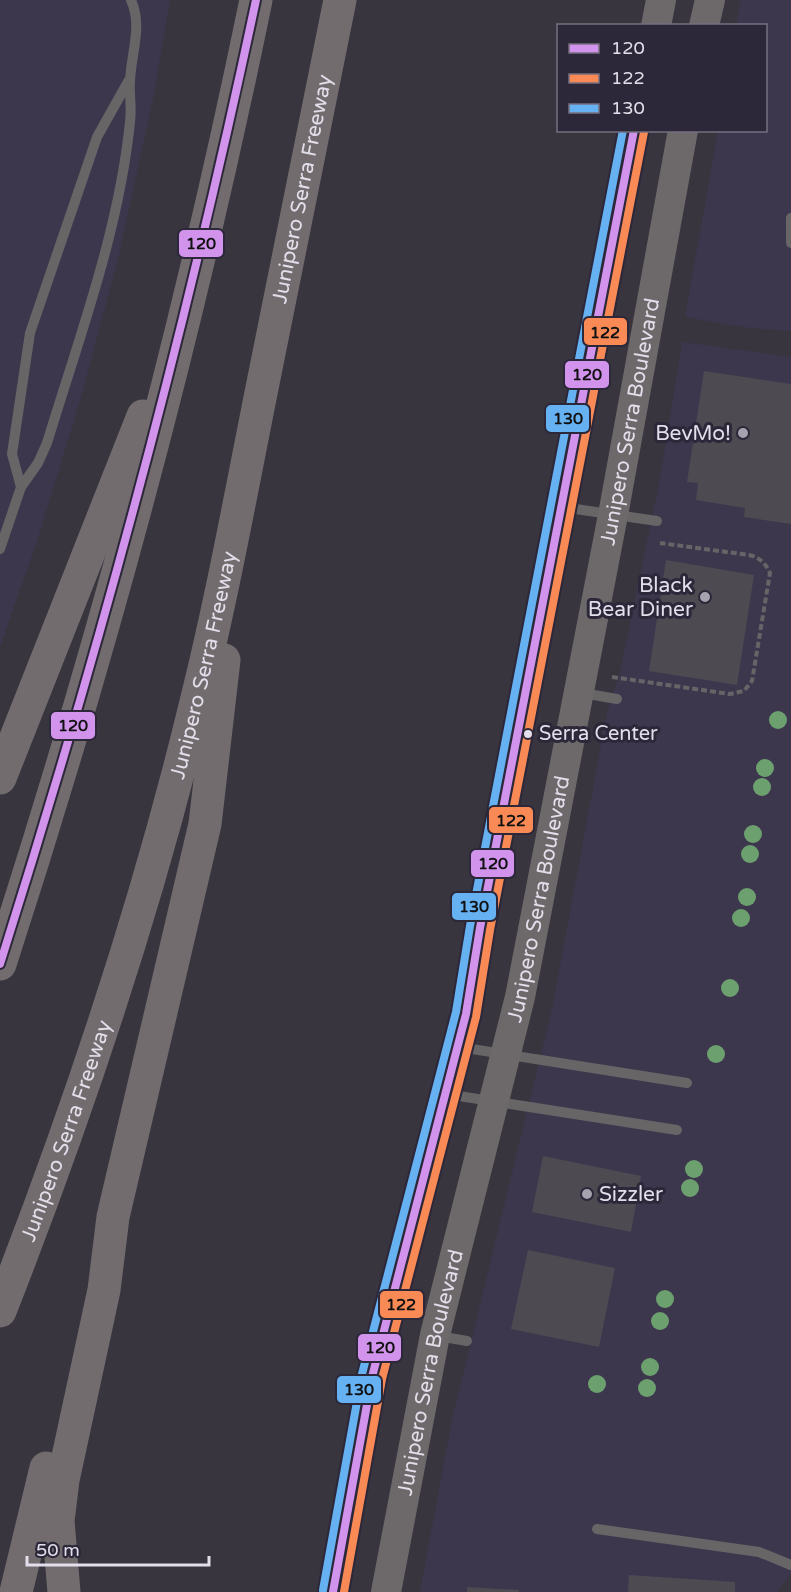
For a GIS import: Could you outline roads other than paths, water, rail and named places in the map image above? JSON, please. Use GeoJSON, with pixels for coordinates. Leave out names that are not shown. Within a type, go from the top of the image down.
{"type":"FeatureCollection","features":[{"type":"Feature","properties":{"kind":"highway"},"geometry":{"type":"LineString","coordinates":[[0,964],[90,678],[144,485],[198,268],[256,0]]}},
{"type":"Feature","properties":{"kind":"highway","name":"Junipero Serra Freeway"},"geometry":{"type":"LineString","coordinates":[[0,1311],[68,1131],[138,917],[196,703],[240,500],[340,0]]}},
{"type":"Feature","properties":{"kind":"highway"},"geometry":{"type":"LineString","coordinates":[[0,778],[155,387],[198,268]]}},
{"type":"Feature","properties":{"kind":"highway"},"geometry":{"type":"LineString","coordinates":[[16,1592],[90,1286],[113,1217],[205,824],[212,781],[240,500]]}},
{"type":"Feature","properties":{"kind":"highway"},"geometry":{"type":"LineString","coordinates":[[64,1592],[59,1547],[60,1502],[104,1290],[113,1217]]}},
{"type":"Feature","properties":{"kind":"main road"},"geometry":{"type":"LineString","coordinates":[[656,24],[661,0]]}},
{"type":"Feature","properties":{"kind":"main road"},"geometry":{"type":"LineString","coordinates":[[704,24],[710,0]]}},
{"type":"Feature","properties":{"kind":"main road"},"geometry":{"type":"LineString","coordinates":[[333,1592],[372,1377],[458,1047],[634,132]]}},
{"type":"Feature","properties":{"kind":"main road","name":"Junipero Serra Boulevard"},"geometry":{"type":"LineString","coordinates":[[386,1592],[435,1335],[495,1101],[532,935],[613,514],[683,132]]}},
{"type":"Feature","properties":{"kind":"lane"},"geometry":{"type":"LineString","coordinates":[[0,549],[21,487],[38,463],[47,443],[92,299],[127,149],[131,119],[130,80],[138,28],[131,0]]}},
{"type":"Feature","properties":{"kind":"lane"},"geometry":{"type":"LineString","coordinates":[[21,487],[12,454],[30,333],[97,137],[130,80]]}},
{"type":"Feature","properties":{"kind":"lane"},"geometry":{"type":"LineString","coordinates":[[791,218],[791,243]]}},
{"type":"Feature","properties":{"kind":"lane"},"geometry":{"type":"LineString","coordinates":[[562,507],[657,521]]}},
{"type":"Feature","properties":{"kind":"lane"},"geometry":{"type":"LineString","coordinates":[[579,692],[617,699]]}},
{"type":"Feature","properties":{"kind":"lane"},"geometry":{"type":"LineString","coordinates":[[458,1047],[687,1083]]}},
{"type":"Feature","properties":{"kind":"lane"},"geometry":{"type":"LineString","coordinates":[[446,1094],[677,1130]]}},
{"type":"Feature","properties":{"kind":"lane"},"geometry":{"type":"LineString","coordinates":[[435,1335],[467,1341]]}},
{"type":"Feature","properties":{"kind":"lane"},"geometry":{"type":"LineString","coordinates":[[597,1529],[759,1552],[791,1565]]}},
{"type":"Feature","properties":{"kind":"place","name":"BevMo!"},"geometry":{"type":"Point","coordinates":[743,433]}},
{"type":"Feature","properties":{"kind":"place","name":"Black Bear Diner"},"geometry":{"type":"Point","coordinates":[705,597]}},
{"type":"Feature","properties":{"kind":"place","name":"Serra Center"},"geometry":{"type":"Point","coordinates":[528,734]}},
{"type":"Feature","properties":{"kind":"place","name":"Sizzler"},"geometry":{"type":"Point","coordinates":[587,1194]}}]}
